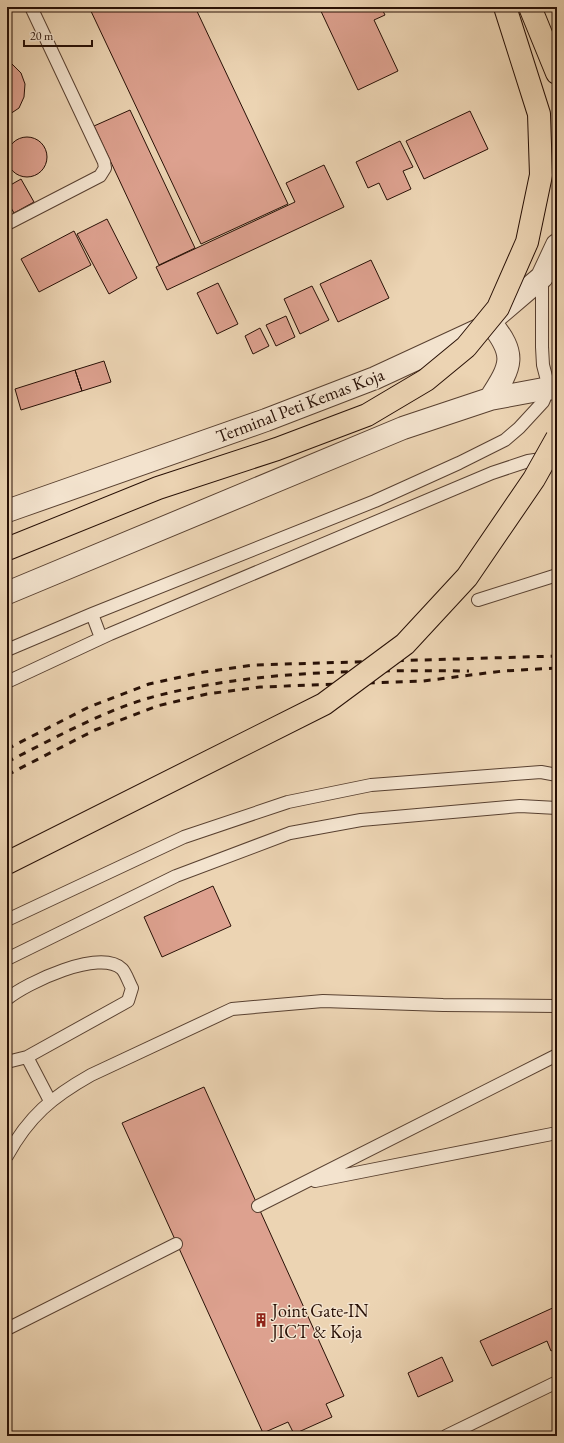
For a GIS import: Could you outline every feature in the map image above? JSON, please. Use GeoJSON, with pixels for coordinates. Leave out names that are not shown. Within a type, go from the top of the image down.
{"type":"FeatureCollection","features":[{"type":"Feature","properties":{"kind":"highway"},"geometry":{"type":"LineString","coordinates":[[7,549],[158,488],[277,449],[367,415],[426,380],[466,346],[498,308],[524,248],[541,176],[539,114],[505,7]]}},
{"type":"Feature","properties":{"kind":"highway"},"geometry":{"type":"LineString","coordinates":[[530,7],[557,69]]}},
{"type":"Feature","properties":{"kind":"highway"},"geometry":{"type":"LineString","coordinates":[[538,7],[557,69]]}},
{"type":"Feature","properties":{"kind":"highway"},"geometry":{"type":"LineString","coordinates":[[7,863],[324,704],[405,644],[467,577],[534,479],[557,438]]}},
{"type":"Feature","properties":{"kind":"street","name":"Terminal Peti Kemas Koja"},"geometry":{"type":"LineString","coordinates":[[7,511],[266,420],[375,378],[481,329],[542,277],[557,245]]}},
{"type":"Feature","properties":{"kind":"street"},"geometry":{"type":"LineString","coordinates":[[490,322],[504,340],[508,350],[506,374],[490,400]]}},
{"type":"Feature","properties":{"kind":"street"},"geometry":{"type":"LineString","coordinates":[[7,593],[403,428],[490,400],[553,389]]}},
{"type":"Feature","properties":{"kind":"lane"},"geometry":{"type":"LineString","coordinates":[[7,224],[100,176],[105,168],[104,162],[31,7]]}},
{"type":"Feature","properties":{"kind":"lane"},"geometry":{"type":"LineString","coordinates":[[7,650],[92,614],[375,501],[459,463],[505,440],[543,402],[553,389],[543,366],[542,277]]}},
{"type":"Feature","properties":{"kind":"lane"},"geometry":{"type":"LineString","coordinates":[[7,682],[101,638],[492,473],[528,461],[557,457]]}},
{"type":"Feature","properties":{"kind":"lane"},"geometry":{"type":"LineString","coordinates":[[478,600],[557,575]]}},
{"type":"Feature","properties":{"kind":"lane"},"geometry":{"type":"LineString","coordinates":[[92,614],[101,638]]}},
{"type":"Feature","properties":{"kind":"lane"},"geometry":{"type":"LineString","coordinates":[[7,920],[184,837],[288,802],[371,785],[557,770]]}},
{"type":"Feature","properties":{"kind":"lane"},"geometry":{"type":"LineString","coordinates":[[540,772],[557,775]]}},
{"type":"Feature","properties":{"kind":"lane"},"geometry":{"type":"LineString","coordinates":[[7,959],[176,876],[290,833],[361,820],[520,806],[557,808]]}},
{"type":"Feature","properties":{"kind":"lane"},"geometry":{"type":"LineString","coordinates":[[7,999],[52,973],[77,966],[110,963],[122,969],[132,988],[128,1001],[27,1057],[7,1062]]}},
{"type":"Feature","properties":{"kind":"lane"},"geometry":{"type":"LineString","coordinates":[[7,1156],[19,1133],[50,1101],[91,1075],[232,1010],[323,1001],[443,1005],[557,1006]]}},
{"type":"Feature","properties":{"kind":"lane"},"geometry":{"type":"LineString","coordinates":[[258,1206],[300,1183],[557,1055]]}},
{"type":"Feature","properties":{"kind":"lane"},"geometry":{"type":"LineString","coordinates":[[27,1057],[50,1101]]}},
{"type":"Feature","properties":{"kind":"lane"},"geometry":{"type":"LineString","coordinates":[[300,1183],[557,1133]]}},
{"type":"Feature","properties":{"kind":"lane"},"geometry":{"type":"LineString","coordinates":[[7,1329],[176,1244]]}},
{"type":"Feature","properties":{"kind":"lane"},"geometry":{"type":"LineString","coordinates":[[446,1436],[557,1382]]}},
{"type":"Feature","properties":{"kind":"building"},"geometry":{"type":"Polygon","coordinates":[[[89,7],[195,7],[288,204],[201,244],[89,7]]]}},
{"type":"Feature","properties":{"kind":"building"},"geometry":{"type":"Polygon","coordinates":[[[319,7],[381,7],[385,15],[374,20],[398,71],[358,90],[319,7]]]}},
{"type":"Feature","properties":{"kind":"building"},"geometry":{"type":"Polygon","coordinates":[[[7,62],[12,64],[21,73],[25,84],[24,97],[19,108],[7,116],[7,62]]]}},
{"type":"Feature","properties":{"kind":"building"},"geometry":{"type":"Polygon","coordinates":[[[130,110],[195,248],[159,265],[94,126],[130,110]]]}},
{"type":"Feature","properties":{"kind":"building"},"geometry":{"type":"Polygon","coordinates":[[[470,111],[488,149],[424,179],[406,141],[470,111]]]}},
{"type":"Feature","properties":{"kind":"building"},"geometry":{"type":"Polygon","coordinates":[[[27,137],[35,139],[41,143],[45,149],[47,157],[45,165],[41,171],[35,175],[27,177],[19,175],[13,171],[9,165],[7,157],[9,149],[13,143],[19,139],[27,137]]]}},
{"type":"Feature","properties":{"kind":"building"},"geometry":{"type":"Polygon","coordinates":[[[400,141],[413,167],[403,171],[411,189],[387,200],[379,183],[368,188],[356,162],[400,141]]]}},
{"type":"Feature","properties":{"kind":"building"},"geometry":{"type":"Polygon","coordinates":[[[324,165],[344,207],[167,290],[156,267],[295,202],[286,183],[324,165]]]}},
{"type":"Feature","properties":{"kind":"building"},"geometry":{"type":"Polygon","coordinates":[[[21,179],[34,202],[14,213],[7,201],[7,187],[21,179]]]}},
{"type":"Feature","properties":{"kind":"building"},"geometry":{"type":"Polygon","coordinates":[[[107,219],[137,278],[109,294],[77,234],[107,219]]]}},
{"type":"Feature","properties":{"kind":"building"},"geometry":{"type":"Polygon","coordinates":[[[74,231],[91,265],[39,292],[21,259],[74,231]]]}},
{"type":"Feature","properties":{"kind":"building"},"geometry":{"type":"Polygon","coordinates":[[[371,260],[389,298],[338,322],[320,284],[371,260]]]}},
{"type":"Feature","properties":{"kind":"building"},"geometry":{"type":"Polygon","coordinates":[[[218,283],[238,324],[217,334],[197,293],[218,283]]]}},
{"type":"Feature","properties":{"kind":"building"},"geometry":{"type":"Polygon","coordinates":[[[312,286],[329,320],[300,334],[284,299],[312,286]]]}},
{"type":"Feature","properties":{"kind":"building"},"geometry":{"type":"Polygon","coordinates":[[[286,316],[295,337],[276,346],[266,325],[286,316]]]}},
{"type":"Feature","properties":{"kind":"building"},"geometry":{"type":"Polygon","coordinates":[[[260,328],[269,346],[253,354],[245,336],[260,328]]]}},
{"type":"Feature","properties":{"kind":"building"},"geometry":{"type":"Polygon","coordinates":[[[104,361],[111,382],[82,391],[75,370],[104,361]]]}},
{"type":"Feature","properties":{"kind":"building"},"geometry":{"type":"Polygon","coordinates":[[[75,370],[82,391],[21,410],[15,389],[75,370]]]}},
{"type":"Feature","properties":{"kind":"building"},"geometry":{"type":"Polygon","coordinates":[[[213,886],[231,926],[162,957],[144,917],[213,886]]]}},
{"type":"Feature","properties":{"kind":"building","name":"Joint Gate-IN JICT & Koja"},"geometry":{"type":"Polygon","coordinates":[[[204,1087],[344,1396],[326,1404],[332,1417],[294,1434],[288,1422],[263,1433],[122,1123],[204,1087]]]}},
{"type":"Feature","properties":{"kind":"building"},"geometry":{"type":"Polygon","coordinates":[[[557,1306],[557,1348],[551,1351],[547,1341],[492,1366],[480,1341],[557,1306]]]}},
{"type":"Feature","properties":{"kind":"building"},"geometry":{"type":"Polygon","coordinates":[[[442,1357],[453,1381],[418,1397],[408,1373],[442,1357]]]}},
{"type":"Feature","properties":{"kind":"railway"},"geometry":{"type":"LineString","coordinates":[[7,749],[89,707],[149,684],[204,672],[253,665],[557,656]]}},
{"type":"Feature","properties":{"kind":"railway"},"geometry":{"type":"LineString","coordinates":[[7,775],[95,730],[157,706],[207,694],[260,687],[423,681],[503,671],[557,668]]}},
{"type":"Feature","properties":{"kind":"railway"},"geometry":{"type":"LineString","coordinates":[[7,762],[80,725],[118,709],[156,696],[194,687],[272,676],[311,673],[469,671]]}},
{"type":"Feature","properties":{"kind":"place","name":"Joint Gate-IN JICT & Koja"},"geometry":{"type":"Point","coordinates":[261,1320]}}]}
